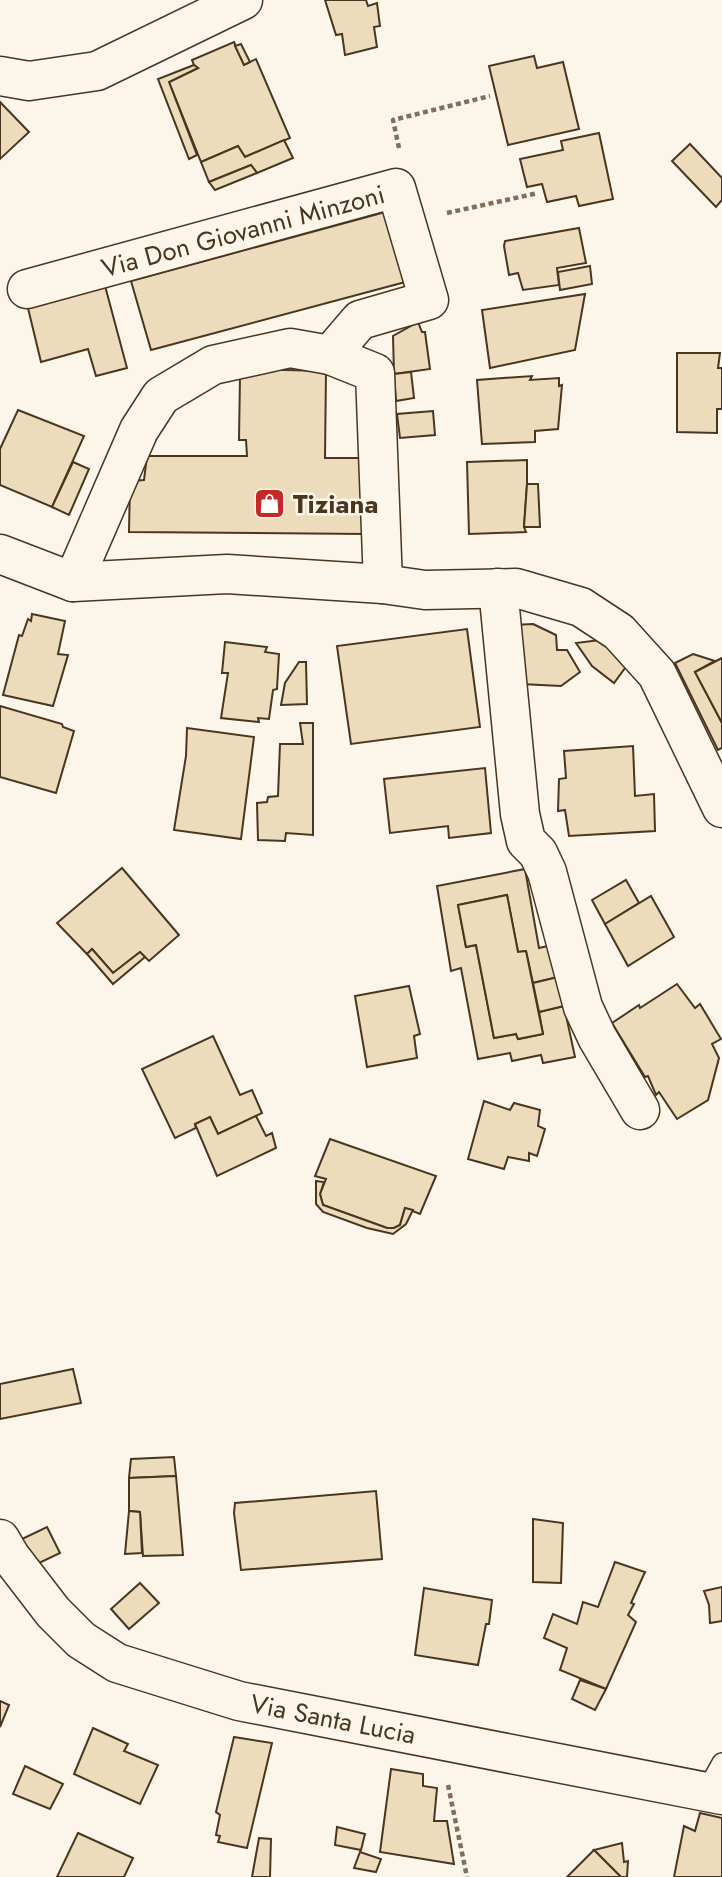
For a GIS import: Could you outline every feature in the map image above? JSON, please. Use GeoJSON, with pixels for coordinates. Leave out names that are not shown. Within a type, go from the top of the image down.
{"type":"FeatureCollection","features":[{"type":"Feature","properties":{"kind":"street"},"geometry":{"type":"LineString","coordinates":[[0,76],[29,81],[96,71],[243,0]]}},
{"type":"Feature","properties":{"kind":"street","name":"Via Don Giovanni Minzoni"},"geometry":{"type":"LineString","coordinates":[[27,289],[396,188],[429,300],[360,320],[330,355]]}},
{"type":"Feature","properties":{"kind":"street"},"geometry":{"type":"LineString","coordinates":[[73,582],[139,430],[161,396],[213,365],[290,348],[330,355],[375,373],[383,584]]}},
{"type":"Feature","properties":{"kind":"street"},"geometry":{"type":"LineString","coordinates":[[0,554],[73,582],[227,574],[383,584],[425,590],[516,588],[581,607],[619,632],[657,674],[722,808]]}},
{"type":"Feature","properties":{"kind":"street"},"geometry":{"type":"LineString","coordinates":[[498,588],[520,814],[526,841],[538,853],[547,872],[583,1007],[597,1037],[640,1110]]}},
{"type":"Feature","properties":{"kind":"street","name":"Via Santa Lucia"},"geometry":{"type":"LineString","coordinates":[[0,1539],[53,1612],[81,1640],[117,1663],[239,1701],[439,1740],[717,1783]]}},
{"type":"Feature","properties":{"kind":"path"},"geometry":{"type":"LineString","coordinates":[[401,155],[393,120],[490,96]]}},
{"type":"Feature","properties":{"kind":"path"},"geometry":{"type":"LineString","coordinates":[[466,208],[538,192]]}},
{"type":"Feature","properties":{"kind":"path"},"geometry":{"type":"LineString","coordinates":[[439,1740],[467,1877]]}},
{"type":"Feature","properties":{"kind":"building"},"geometry":{"type":"Polygon","coordinates":[[[325,0],[366,0],[368,6],[377,3],[380,26],[374,27],[377,47],[345,55],[342,34],[336,35],[325,0]]]}},
{"type":"Feature","properties":{"kind":"building"},"geometry":{"type":"Polygon","coordinates":[[[234,42],[244,65],[256,59],[290,138],[245,157],[238,146],[201,162],[169,82],[198,68],[192,60],[234,42]]]}},
{"type":"Feature","properties":{"kind":"building"},"geometry":{"type":"Polygon","coordinates":[[[241,44],[250,62],[244,65],[235,46],[241,44]]]}},
{"type":"Feature","properties":{"kind":"building"},"geometry":{"type":"Polygon","coordinates":[[[534,56],[537,68],[563,62],[579,129],[508,145],[489,66],[534,56]]]}},
{"type":"Feature","properties":{"kind":"building"},"geometry":{"type":"Polygon","coordinates":[[[194,65],[198,68],[169,82],[197,155],[189,159],[158,79],[194,65]]]}},
{"type":"Feature","properties":{"kind":"building"},"geometry":{"type":"Polygon","coordinates":[[[0,102],[29,132],[0,159],[0,102]]]}},
{"type":"Feature","properties":{"kind":"building"},"geometry":{"type":"Polygon","coordinates":[[[599,133],[613,199],[579,206],[576,196],[547,202],[542,184],[527,187],[520,159],[563,150],[561,141],[599,133]]]}},
{"type":"Feature","properties":{"kind":"building"},"geometry":{"type":"Polygon","coordinates":[[[284,140],[293,158],[257,173],[251,165],[209,182],[201,162],[238,146],[245,157],[284,140]]]}},
{"type":"Feature","properties":{"kind":"building"},"geometry":{"type":"Polygon","coordinates":[[[690,144],[722,178],[722,200],[716,207],[672,161],[690,144]]]}},
{"type":"Feature","properties":{"kind":"building"},"geometry":{"type":"Polygon","coordinates":[[[251,165],[257,173],[215,190],[209,182],[251,165]]]}},
{"type":"Feature","properties":{"kind":"building"},"geometry":{"type":"Polygon","coordinates":[[[389,211],[409,281],[151,350],[131,281],[389,211]]]}},
{"type":"Feature","properties":{"kind":"building"},"geometry":{"type":"Polygon","coordinates":[[[579,228],[586,263],[557,268],[559,285],[523,290],[518,273],[509,275],[505,241],[579,228]]]}},
{"type":"Feature","properties":{"kind":"building"},"geometry":{"type":"Polygon","coordinates":[[[590,266],[592,284],[560,290],[558,272],[590,266]]]}},
{"type":"Feature","properties":{"kind":"building"},"geometry":{"type":"Polygon","coordinates":[[[104,282],[127,368],[96,376],[88,349],[41,362],[27,304],[104,282]]]}},
{"type":"Feature","properties":{"kind":"building"},"geometry":{"type":"Polygon","coordinates":[[[585,294],[575,350],[490,368],[482,310],[585,294]]]}},
{"type":"Feature","properties":{"kind":"building"},"geometry":{"type":"Polygon","coordinates":[[[418,322],[422,332],[425,332],[430,369],[394,374],[393,336],[418,322]]]}},
{"type":"Feature","properties":{"kind":"building"},"geometry":{"type":"Polygon","coordinates":[[[677,353],[720,353],[718,368],[722,368],[722,409],[717,409],[717,433],[677,432],[677,353]]]}},
{"type":"Feature","properties":{"kind":"building"},"geometry":{"type":"Polygon","coordinates":[[[241,369],[326,371],[325,458],[365,458],[365,534],[129,532],[130,481],[144,480],[147,456],[247,456],[246,440],[239,440],[241,369]]]}},
{"type":"Feature","properties":{"kind":"building"},"geometry":{"type":"Polygon","coordinates":[[[411,372],[414,398],[396,401],[394,374],[411,372]]]}},
{"type":"Feature","properties":{"kind":"building"},"geometry":{"type":"Polygon","coordinates":[[[532,376],[530,380],[559,378],[559,386],[562,385],[558,429],[535,431],[535,442],[482,444],[477,380],[532,376]]]}},
{"type":"Feature","properties":{"kind":"building"},"geometry":{"type":"Polygon","coordinates":[[[18,410],[84,436],[52,507],[0,485],[0,449],[18,410]]]}},
{"type":"Feature","properties":{"kind":"building"},"geometry":{"type":"Polygon","coordinates":[[[433,411],[435,435],[400,438],[397,414],[433,411]]]}},
{"type":"Feature","properties":{"kind":"building"},"geometry":{"type":"Polygon","coordinates":[[[527,460],[526,532],[469,534],[467,462],[527,460]]]}},
{"type":"Feature","properties":{"kind":"building"},"geometry":{"type":"Polygon","coordinates":[[[73,462],[89,469],[69,515],[52,507],[73,462]]]}},
{"type":"Feature","properties":{"kind":"building"},"geometry":{"type":"Polygon","coordinates":[[[527,484],[538,484],[540,527],[524,527],[527,484]]]}},
{"type":"Feature","properties":{"kind":"building"},"geometry":{"type":"Polygon","coordinates":[[[32,614],[65,621],[58,654],[68,655],[53,706],[3,695],[19,635],[22,636],[32,614]]]}},
{"type":"Feature","properties":{"kind":"building"},"geometry":{"type":"Polygon","coordinates":[[[533,624],[556,635],[557,650],[567,650],[580,672],[561,686],[521,684],[513,625],[533,624]]]}},
{"type":"Feature","properties":{"kind":"building"},"geometry":{"type":"Polygon","coordinates":[[[467,629],[480,727],[351,744],[337,646],[467,629]]]}},
{"type":"Feature","properties":{"kind":"building"},"geometry":{"type":"Polygon","coordinates":[[[608,639],[631,660],[614,683],[592,666],[576,643],[608,639]]]}},
{"type":"Feature","properties":{"kind":"building"},"geometry":{"type":"Polygon","coordinates":[[[225,642],[267,647],[265,652],[279,654],[277,689],[273,690],[269,719],[258,718],[259,722],[221,718],[228,673],[222,673],[225,642]]]}},
{"type":"Feature","properties":{"kind":"building"},"geometry":{"type":"Polygon","coordinates":[[[693,654],[715,661],[695,672],[722,723],[722,748],[718,750],[675,663],[693,654]]]}},
{"type":"Feature","properties":{"kind":"building"},"geometry":{"type":"Polygon","coordinates":[[[722,658],[722,723],[695,672],[722,658]]]}},
{"type":"Feature","properties":{"kind":"building"},"geometry":{"type":"Polygon","coordinates":[[[299,662],[306,662],[307,704],[281,705],[285,683],[299,662]]]}},
{"type":"Feature","properties":{"kind":"building"},"geometry":{"type":"Polygon","coordinates":[[[0,706],[62,724],[74,731],[56,793],[0,777],[0,706]]]}},
{"type":"Feature","properties":{"kind":"building"},"geometry":{"type":"Polygon","coordinates":[[[300,723],[313,723],[313,835],[286,833],[285,841],[258,840],[257,803],[267,802],[268,797],[278,796],[280,744],[303,744],[300,723]]]}},
{"type":"Feature","properties":{"kind":"building"},"geometry":{"type":"Polygon","coordinates":[[[187,728],[254,737],[241,839],[174,830],[186,756],[187,728]]]}},
{"type":"Feature","properties":{"kind":"building"},"geometry":{"type":"Polygon","coordinates":[[[633,746],[635,796],[654,794],[655,831],[569,836],[565,810],[558,811],[559,779],[566,778],[564,751],[633,746]]]}},
{"type":"Feature","properties":{"kind":"building"},"geometry":{"type":"Polygon","coordinates":[[[485,768],[491,833],[449,838],[448,826],[390,833],[384,779],[485,768]]]}},
{"type":"Feature","properties":{"kind":"building"},"geometry":{"type":"Polygon","coordinates":[[[122,868],[179,935],[149,961],[140,952],[113,973],[92,949],[87,954],[57,923],[122,868]]]}},
{"type":"Feature","properties":{"kind":"building"},"geometry":{"type":"Polygon","coordinates":[[[525,869],[539,948],[552,945],[558,977],[533,983],[526,951],[518,952],[507,895],[458,905],[466,947],[476,945],[494,1038],[516,1034],[518,1039],[543,1034],[539,1012],[564,1006],[575,1057],[543,1063],[541,1055],[512,1061],[510,1053],[478,1059],[461,968],[451,971],[437,886],[525,869]]]}},
{"type":"Feature","properties":{"kind":"building"},"geometry":{"type":"Polygon","coordinates":[[[626,880],[639,903],[605,924],[592,900],[626,880]]]}},
{"type":"Feature","properties":{"kind":"building"},"geometry":{"type":"Polygon","coordinates":[[[507,895],[518,952],[526,951],[543,1034],[518,1039],[516,1034],[494,1038],[476,945],[466,947],[458,905],[507,895]]]}},
{"type":"Feature","properties":{"kind":"building"},"geometry":{"type":"Polygon","coordinates":[[[651,896],[674,937],[628,966],[605,924],[651,896]]]}},
{"type":"Feature","properties":{"kind":"building"},"geometry":{"type":"Polygon","coordinates":[[[92,949],[113,973],[140,952],[145,957],[113,984],[87,954],[92,949]]]}},
{"type":"Feature","properties":{"kind":"building"},"geometry":{"type":"Polygon","coordinates":[[[558,977],[564,1006],[539,1012],[533,983],[558,977]]]}},
{"type":"Feature","properties":{"kind":"building"},"geometry":{"type":"Polygon","coordinates":[[[677,984],[695,1008],[700,1004],[721,1039],[712,1044],[719,1058],[708,1100],[677,1119],[659,1092],[656,1095],[648,1076],[645,1077],[612,1023],[677,984]]]}},
{"type":"Feature","properties":{"kind":"building"},"geometry":{"type":"Polygon","coordinates":[[[409,986],[420,1034],[414,1036],[417,1058],[367,1067],[355,996],[409,986]]]}},
{"type":"Feature","properties":{"kind":"building"},"geometry":{"type":"Polygon","coordinates":[[[213,1036],[240,1095],[252,1090],[262,1113],[218,1134],[210,1117],[195,1124],[196,1128],[175,1138],[142,1069],[213,1036]]]}},
{"type":"Feature","properties":{"kind":"building"},"geometry":{"type":"Polygon","coordinates":[[[484,1101],[510,1110],[514,1103],[540,1110],[538,1126],[545,1129],[537,1156],[529,1153],[529,1161],[508,1157],[504,1169],[468,1159],[484,1101]]]}},
{"type":"Feature","properties":{"kind":"building"},"geometry":{"type":"Polygon","coordinates":[[[256,1116],[266,1136],[272,1133],[276,1148],[217,1176],[195,1124],[210,1117],[218,1134],[256,1116]]]}},
{"type":"Feature","properties":{"kind":"building"},"geometry":{"type":"Polygon","coordinates":[[[330,1139],[436,1176],[420,1214],[405,1208],[400,1225],[387,1228],[323,1205],[320,1194],[326,1179],[315,1176],[330,1139]]]}},
{"type":"Feature","properties":{"kind":"building"},"geometry":{"type":"Polygon","coordinates":[[[316,1181],[324,1182],[320,1194],[323,1205],[387,1228],[400,1225],[405,1208],[413,1210],[406,1224],[393,1234],[367,1228],[323,1212],[316,1204],[316,1181]]]}},
{"type":"Feature","properties":{"kind":"building"},"geometry":{"type":"Polygon","coordinates":[[[73,1369],[81,1403],[0,1419],[0,1384],[73,1369]]]}},
{"type":"Feature","properties":{"kind":"building"},"geometry":{"type":"Polygon","coordinates":[[[174,1457],[176,1476],[129,1478],[131,1459],[174,1457]]]}},
{"type":"Feature","properties":{"kind":"building"},"geometry":{"type":"Polygon","coordinates":[[[176,1476],[183,1555],[143,1556],[140,1512],[129,1511],[129,1478],[176,1476]]]}},
{"type":"Feature","properties":{"kind":"building"},"geometry":{"type":"Polygon","coordinates":[[[376,1491],[382,1559],[241,1570],[235,1503],[376,1491]]]}},
{"type":"Feature","properties":{"kind":"building"},"geometry":{"type":"Polygon","coordinates":[[[129,1511],[140,1512],[142,1553],[125,1554],[129,1511]]]}},
{"type":"Feature","properties":{"kind":"building"},"geometry":{"type":"Polygon","coordinates":[[[533,1519],[563,1523],[561,1583],[533,1582],[533,1519]]]}},
{"type":"Feature","properties":{"kind":"building"},"geometry":{"type":"Polygon","coordinates":[[[47,1527],[60,1553],[35,1565],[22,1539],[47,1527]]]}},
{"type":"Feature","properties":{"kind":"building"},"geometry":{"type":"Polygon","coordinates":[[[615,1562],[645,1572],[628,1615],[636,1622],[606,1689],[560,1670],[567,1648],[544,1638],[553,1614],[577,1624],[583,1602],[598,1607],[615,1562]]]}},
{"type":"Feature","properties":{"kind":"building"},"geometry":{"type":"Polygon","coordinates":[[[140,1583],[159,1603],[129,1629],[111,1609],[140,1583]]]}},
{"type":"Feature","properties":{"kind":"building"},"geometry":{"type":"Polygon","coordinates":[[[722,1587],[722,1621],[710,1623],[709,1605],[704,1591],[722,1587]]]}},
{"type":"Feature","properties":{"kind":"building"},"geometry":{"type":"Polygon","coordinates":[[[424,1588],[492,1600],[489,1624],[486,1624],[478,1665],[415,1655],[424,1588]]]}},
{"type":"Feature","properties":{"kind":"building"},"geometry":{"type":"Polygon","coordinates":[[[580,1680],[606,1689],[595,1710],[572,1699],[580,1680]]]}},
{"type":"Feature","properties":{"kind":"building"},"geometry":{"type":"Polygon","coordinates":[[[0,1701],[9,1705],[0,1727],[0,1701]]]}},
{"type":"Feature","properties":{"kind":"building"},"geometry":{"type":"Polygon","coordinates":[[[93,1728],[128,1744],[124,1751],[158,1765],[140,1804],[74,1774],[93,1728]]]}},
{"type":"Feature","properties":{"kind":"building"},"geometry":{"type":"Polygon","coordinates":[[[234,1737],[272,1743],[247,1848],[218,1842],[220,1836],[216,1835],[220,1815],[216,1812],[234,1737]]]}},
{"type":"Feature","properties":{"kind":"building"},"geometry":{"type":"Polygon","coordinates":[[[25,1766],[63,1784],[50,1809],[13,1794],[25,1766]]]}},
{"type":"Feature","properties":{"kind":"building"},"geometry":{"type":"Polygon","coordinates":[[[391,1769],[423,1774],[423,1786],[437,1788],[434,1821],[447,1821],[454,1864],[380,1852],[391,1769]]]}},
{"type":"Feature","properties":{"kind":"building"},"geometry":{"type":"Polygon","coordinates":[[[700,1813],[722,1818],[722,1877],[674,1877],[684,1826],[695,1831],[700,1813]]]}},
{"type":"Feature","properties":{"kind":"building"},"geometry":{"type":"Polygon","coordinates":[[[337,1827],[365,1834],[361,1850],[335,1845],[337,1827]]]}},
{"type":"Feature","properties":{"kind":"building"},"geometry":{"type":"Polygon","coordinates":[[[78,1833],[133,1858],[124,1877],[57,1877],[78,1833]]]}},
{"type":"Feature","properties":{"kind":"building"},"geometry":{"type":"Polygon","coordinates":[[[259,1838],[271,1839],[270,1877],[252,1877],[259,1838]]]}},
{"type":"Feature","properties":{"kind":"building"},"geometry":{"type":"Polygon","coordinates":[[[622,1843],[624,1862],[628,1861],[627,1877],[621,1877],[594,1850],[622,1843]]]}},
{"type":"Feature","properties":{"kind":"building"},"geometry":{"type":"Polygon","coordinates":[[[594,1850],[621,1877],[567,1877],[594,1850]]]}},
{"type":"Feature","properties":{"kind":"building"},"geometry":{"type":"Polygon","coordinates":[[[360,1852],[381,1859],[376,1872],[354,1868],[360,1852]]]}},
{"type":"Feature","properties":{"kind":"place","name":"Tiziana"},"geometry":{"type":"Point","coordinates":[270,504]}}]}
